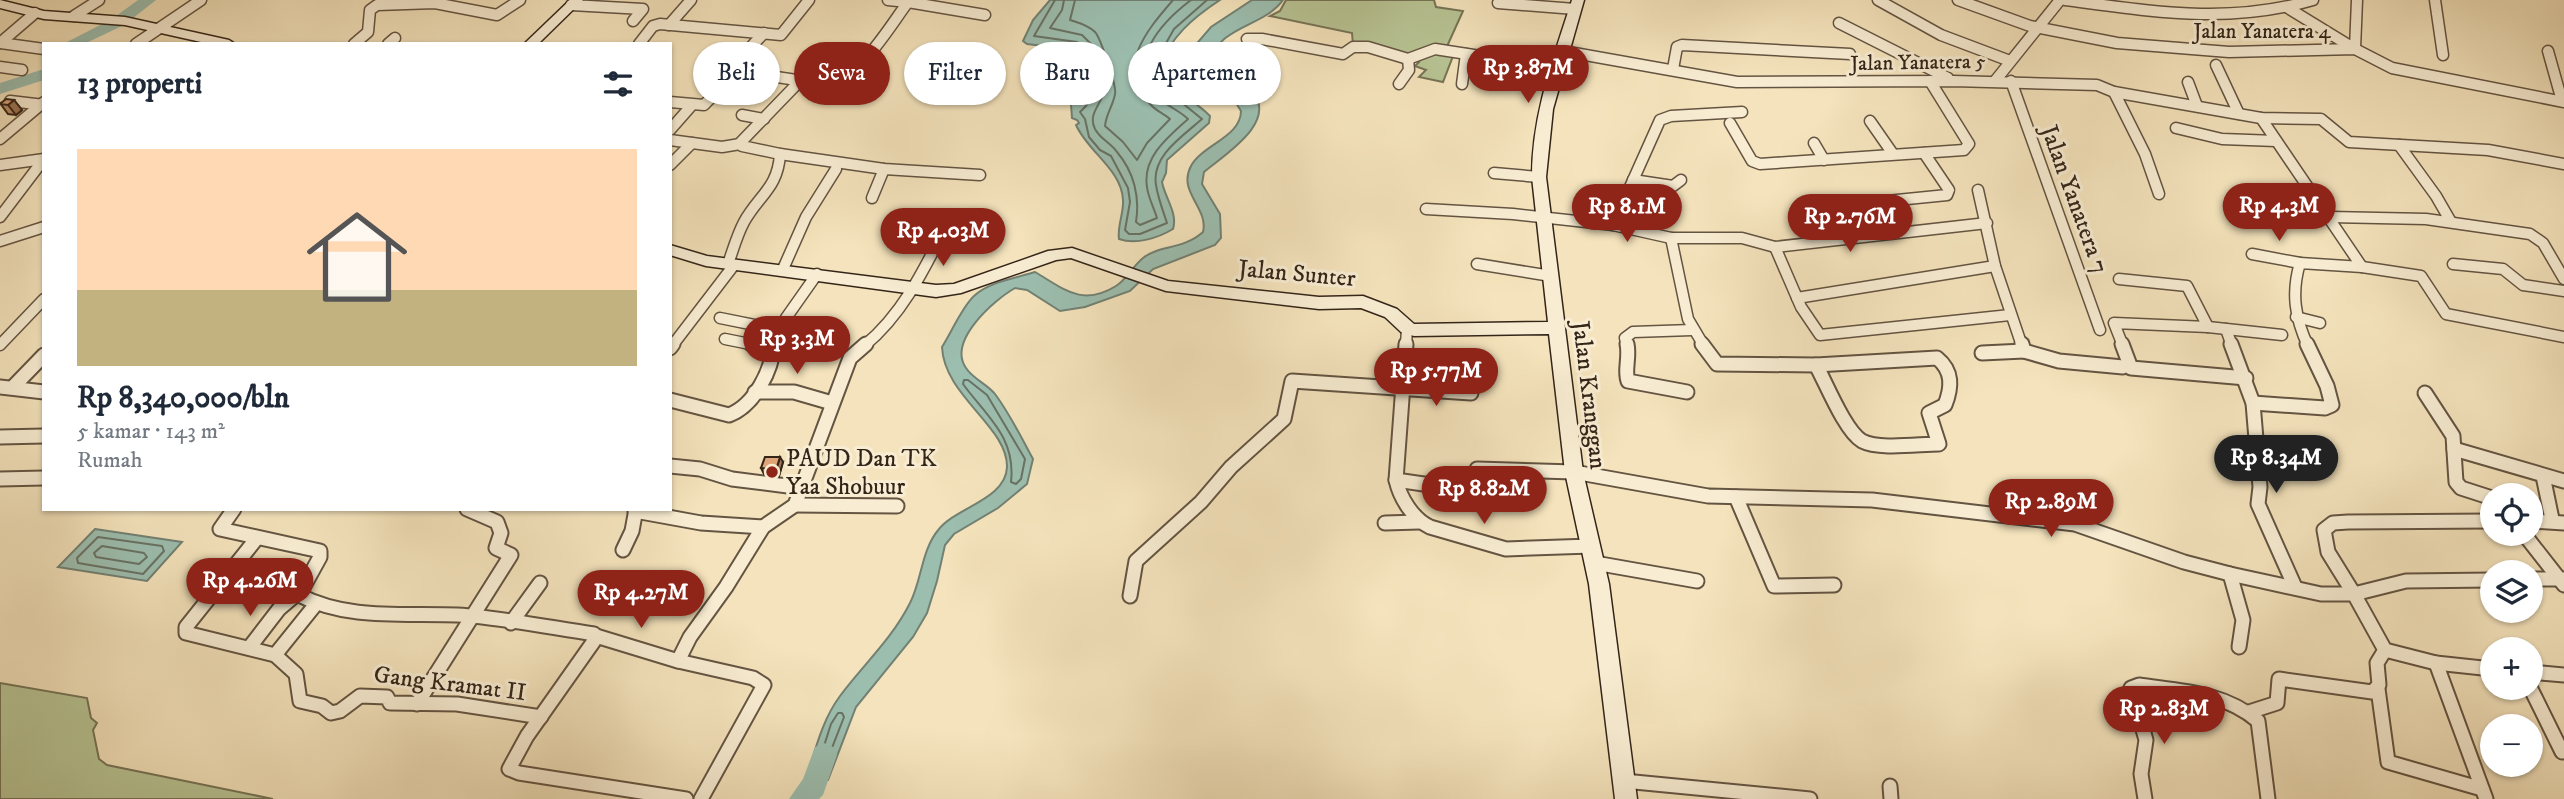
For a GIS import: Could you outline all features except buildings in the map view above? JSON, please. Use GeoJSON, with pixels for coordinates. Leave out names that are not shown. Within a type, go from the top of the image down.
{"type":"FeatureCollection","features":[{"type":"Feature","properties":{"kind":"street"},"geometry":{"type":"LineString","coordinates":[[74,16],[99,0]]}},
{"type":"Feature","properties":{"kind":"street"},"geometry":{"type":"LineString","coordinates":[[139,42],[201,0]]}},
{"type":"Feature","properties":{"kind":"street"},"geometry":{"type":"LineString","coordinates":[[356,42],[369,29],[372,8],[380,4],[437,2],[497,15],[520,0]]}},
{"type":"Feature","properties":{"kind":"street"},"geometry":{"type":"LineString","coordinates":[[668,25],[691,0]]}},
{"type":"Feature","properties":{"kind":"street"},"geometry":{"type":"LineString","coordinates":[[641,42],[653,26],[668,25],[782,35],[809,0]]}},
{"type":"Feature","properties":{"kind":"street"},"geometry":{"type":"LineString","coordinates":[[888,0],[909,1],[985,15]]}},
{"type":"Feature","properties":{"kind":"street"},"geometry":{"type":"LineString","coordinates":[[1878,0],[1941,35],[2010,61]]}},
{"type":"Feature","properties":{"kind":"street","name":"Jalan Yanatera 4"},"geometry":{"type":"LineString","coordinates":[[1958,0],[1976,9],[2040,28],[2117,43],[2183,50],[2272,52],[2354,49],[2392,68],[2563,101]]}},
{"type":"Feature","properties":{"kind":"street","name":"Jalan Yanatera 5"},"geometry":{"type":"LineString","coordinates":[[1563,51],[1677,70],[1703,83],[1995,81],[2060,0]]}},
{"type":"Feature","properties":{"kind":"street"},"geometry":{"type":"LineString","coordinates":[[2065,0],[2125,5],[2164,14],[2222,16],[2288,8],[2313,0]]}},
{"type":"Feature","properties":{"kind":"street"},"geometry":{"type":"LineString","coordinates":[[2435,0],[2444,55]]}},
{"type":"Feature","properties":{"kind":"street"},"geometry":{"type":"LineString","coordinates":[[875,42],[909,1]]}},
{"type":"Feature","properties":{"kind":"street"},"geometry":{"type":"LineString","coordinates":[[2288,8],[2354,49],[2357,43],[2354,1]]}},
{"type":"Feature","properties":{"kind":"street"},"geometry":{"type":"LineString","coordinates":[[532,42],[573,2],[643,9],[633,21]]}},
{"type":"Feature","properties":{"kind":"street"},"geometry":{"type":"LineString","coordinates":[[1498,3],[1577,4]]}},
{"type":"Feature","properties":{"kind":"street"},"geometry":{"type":"LineString","coordinates":[[0,4],[21,7],[35,13],[118,20],[220,42]]}},
{"type":"Feature","properties":{"kind":"street","name":"Jalan Kranggan"},"geometry":{"type":"LineString","coordinates":[[1577,4],[1541,124],[1539,177],[1574,472],[1593,554],[1625,790]]}},
{"type":"Feature","properties":{"kind":"street"},"geometry":{"type":"LineString","coordinates":[[0,43],[35,13]]}},
{"type":"Feature","properties":{"kind":"street"},"geometry":{"type":"LineString","coordinates":[[1839,23],[1953,81]]}},
{"type":"Feature","properties":{"kind":"street"},"geometry":{"type":"LineString","coordinates":[[756,42],[764,33]]}},
{"type":"Feature","properties":{"kind":"street"},"geometry":{"type":"LineString","coordinates":[[1247,39],[1262,39],[1343,54],[1353,47],[1374,47],[1408,59],[1432,49],[1558,68]]}},
{"type":"Feature","properties":{"kind":"street"},"geometry":{"type":"LineString","coordinates":[[0,43],[42,49]]}},
{"type":"Feature","properties":{"kind":"street"},"geometry":{"type":"LineString","coordinates":[[1677,70],[1677,47],[1682,45],[1850,54]]}},
{"type":"Feature","properties":{"kind":"street"},"geometry":{"type":"LineString","coordinates":[[2548,51],[2563,101]]}},
{"type":"Feature","properties":{"kind":"street"},"geometry":{"type":"LineString","coordinates":[[1462,84],[1466,54]]}},
{"type":"Feature","properties":{"kind":"street"},"geometry":{"type":"LineString","coordinates":[[1399,84],[1409,70],[1408,59]]}},
{"type":"Feature","properties":{"kind":"street"},"geometry":{"type":"LineString","coordinates":[[2216,65],[2239,114]]}},
{"type":"Feature","properties":{"kind":"street"},"geometry":{"type":"LineString","coordinates":[[0,67],[22,70]]}},
{"type":"Feature","properties":{"kind":"street"},"geometry":{"type":"LineString","coordinates":[[1730,123],[1756,163],[1964,150],[1969,144],[1930,81]]}},
{"type":"Feature","properties":{"kind":"street"},"geometry":{"type":"LineString","coordinates":[[1995,81],[2097,85],[2114,92],[2261,118],[2320,119],[2344,140],[2488,150],[2564,164]]}},
{"type":"Feature","properties":{"kind":"street","name":"Jalan Yanatera 7"},"geometry":{"type":"LineString","coordinates":[[2011,82],[2100,330]]}},
{"type":"Feature","properties":{"kind":"street"},"geometry":{"type":"LineString","coordinates":[[2188,82],[2197,106]]}},
{"type":"Feature","properties":{"kind":"street"},"geometry":{"type":"LineString","coordinates":[[740,144],[794,87]]}},
{"type":"Feature","properties":{"kind":"street"},"geometry":{"type":"LineString","coordinates":[[2114,92],[2145,154],[2159,194]]}},
{"type":"Feature","properties":{"kind":"street"},"geometry":{"type":"LineString","coordinates":[[10,101],[42,104]]}},
{"type":"Feature","properties":{"kind":"street"},"geometry":{"type":"LineString","coordinates":[[672,102],[692,105]]}},
{"type":"Feature","properties":{"kind":"street"},"geometry":{"type":"LineString","coordinates":[[0,139],[42,104]]}},
{"type":"Feature","properties":{"kind":"street"},"geometry":{"type":"LineString","coordinates":[[672,128],[692,105]]}},
{"type":"Feature","properties":{"kind":"street"},"geometry":{"type":"LineString","coordinates":[[1613,225],[1658,124],[1664,118],[1742,111]]}},
{"type":"Feature","properties":{"kind":"street"},"geometry":{"type":"LineString","coordinates":[[742,115],[764,119]]}},
{"type":"Feature","properties":{"kind":"street"},"geometry":{"type":"LineString","coordinates":[[2261,118],[2362,267]]}},
{"type":"Feature","properties":{"kind":"street"},"geometry":{"type":"LineString","coordinates":[[1870,121],[1893,154]]}},
{"type":"Feature","properties":{"kind":"street"},"geometry":{"type":"LineString","coordinates":[[2176,128],[2222,139],[2276,141]]}},
{"type":"Feature","properties":{"kind":"street"},"geometry":{"type":"LineString","coordinates":[[672,161],[681,142],[728,147],[740,144],[780,154],[884,169],[981,175]]}},
{"type":"Feature","properties":{"kind":"street"},"geometry":{"type":"LineString","coordinates":[[1814,143],[1824,160]]}},
{"type":"Feature","properties":{"kind":"street"},"geometry":{"type":"LineString","coordinates":[[2399,145],[2436,196],[2451,222]]}},
{"type":"Feature","properties":{"kind":"street"},"geometry":{"type":"LineString","coordinates":[[1887,201],[1947,194],[1949,190],[1946,184],[1924,153]]}},
{"type":"Feature","properties":{"kind":"street"},"geometry":{"type":"LineString","coordinates":[[672,345],[731,264],[744,223],[776,181],[780,154]]}},
{"type":"Feature","properties":{"kind":"street"},"geometry":{"type":"LineString","coordinates":[[0,165],[42,159]]}},
{"type":"Feature","properties":{"kind":"street"},"geometry":{"type":"LineString","coordinates":[[0,217],[42,162]]}},
{"type":"Feature","properties":{"kind":"street"},"geometry":{"type":"LineString","coordinates":[[783,269],[806,217],[836,169]]}},
{"type":"Feature","properties":{"kind":"street"},"geometry":{"type":"LineString","coordinates":[[873,198],[884,169]]}},
{"type":"Feature","properties":{"kind":"street"},"geometry":{"type":"LineString","coordinates":[[1494,173],[1539,177]]}},
{"type":"Feature","properties":{"kind":"street"},"geometry":{"type":"LineString","coordinates":[[1633,180],[1673,186],[1681,180]]}},
{"type":"Feature","properties":{"kind":"street"},"geometry":{"type":"LineString","coordinates":[[1978,190],[1995,267],[2024,351]]}},
{"type":"Feature","properties":{"kind":"street"},"geometry":{"type":"LineString","coordinates":[[1426,209],[1613,225],[1671,238],[1742,238],[1775,247],[1987,223]]}},
{"type":"Feature","properties":{"kind":"street"},"geometry":{"type":"LineString","coordinates":[[2330,217],[2392,217],[2520,232],[2538,238],[2564,279]]}},
{"type":"Feature","properties":{"kind":"street"},"geometry":{"type":"LineString","coordinates":[[0,241],[42,228]]}},
{"type":"Feature","properties":{"kind":"street"},"geometry":{"type":"LineString","coordinates":[[678,661],[690,637],[726,587],[763,527],[795,505],[850,358],[882,331],[913,288],[944,230]]}},
{"type":"Feature","properties":{"kind":"street"},"geometry":{"type":"LineString","coordinates":[[1671,238],[1692,330],[1718,365],[1816,365],[1939,359],[1947,368],[1951,386],[1945,405],[1929,413],[1939,444],[1878,445],[1862,442],[1852,432],[1816,365]]}},
{"type":"Feature","properties":{"kind":"street"},"geometry":{"type":"LineString","coordinates":[[1775,247],[1797,298],[1815,331],[1823,335],[2010,315]]}},
{"type":"Feature","properties":{"kind":"street","name":"Jalan Sunter"},"geometry":{"type":"LineString","coordinates":[[672,251],[706,261],[936,291],[955,289],[1066,253],[1121,270],[1151,283],[1320,303],[1363,302],[1398,317],[1407,328]]}},
{"type":"Feature","properties":{"kind":"street"},"geometry":{"type":"LineString","coordinates":[[2252,254],[2300,263],[2362,267],[2421,275],[2446,314],[2564,337]]}},
{"type":"Feature","properties":{"kind":"street"},"geometry":{"type":"LineString","coordinates":[[2253,403],[2325,408],[2332,405],[2326,384],[2302,337],[2296,317],[2292,294],[2300,263]]}},
{"type":"Feature","properties":{"kind":"street"},"geometry":{"type":"LineString","coordinates":[[1477,264],[1550,276]]}},
{"type":"Feature","properties":{"kind":"street"},"geometry":{"type":"LineString","coordinates":[[2453,264],[2503,269],[2523,285],[2564,291]]}},
{"type":"Feature","properties":{"kind":"street"},"geometry":{"type":"LineString","coordinates":[[1797,298],[1995,267]]}},
{"type":"Feature","properties":{"kind":"street"},"geometry":{"type":"LineString","coordinates":[[672,400],[733,415],[755,392],[772,359],[771,348],[779,330],[817,274]]}},
{"type":"Feature","properties":{"kind":"street"},"geometry":{"type":"LineString","coordinates":[[2119,279],[2187,286],[2208,327]]}},
{"type":"Feature","properties":{"kind":"street"},"geometry":{"type":"LineString","coordinates":[[0,345],[38,313]]}},
{"type":"Feature","properties":{"kind":"street"},"geometry":{"type":"LineString","coordinates":[[2296,317],[2320,323]]}},
{"type":"Feature","properties":{"kind":"street"},"geometry":{"type":"LineString","coordinates":[[720,318],[779,330]]}},
{"type":"Feature","properties":{"kind":"street"},"geometry":{"type":"LineString","coordinates":[[2246,378],[2131,368],[2113,325],[2208,327],[2282,335]]}},
{"type":"Feature","properties":{"kind":"street"},"geometry":{"type":"LineString","coordinates":[[1419,522],[1398,490],[1396,480],[1407,328],[1557,328]]}},
{"type":"Feature","properties":{"kind":"street"},"geometry":{"type":"LineString","coordinates":[[2226,329],[2253,403],[2260,487],[2258,504],[2295,587]]}},
{"type":"Feature","properties":{"kind":"street"},"geometry":{"type":"LineString","coordinates":[[1687,392],[1628,381],[1626,375],[1630,358],[1625,338],[1633,332],[1692,330]]}},
{"type":"Feature","properties":{"kind":"street"},"geometry":{"type":"LineString","coordinates":[[725,339],[771,348]]}},
{"type":"Feature","properties":{"kind":"street"},"geometry":{"type":"LineString","coordinates":[[1982,353],[2024,351],[2059,361],[2123,367]]}},
{"type":"Feature","properties":{"kind":"street"},"geometry":{"type":"LineString","coordinates":[[14,386],[42,357]]}},
{"type":"Feature","properties":{"kind":"street"},"geometry":{"type":"LineString","coordinates":[[1130,596],[1136,561],[1201,502],[1231,467],[1284,419],[1292,381],[1471,393]]}},
{"type":"Feature","properties":{"kind":"street"},"geometry":{"type":"LineString","coordinates":[[0,387],[14,386],[42,392]]}},
{"type":"Feature","properties":{"kind":"street"},"geometry":{"type":"LineString","coordinates":[[755,392],[800,393],[832,403]]}},
{"type":"Feature","properties":{"kind":"street"},"geometry":{"type":"LineString","coordinates":[[2425,393],[2450,429],[2456,482],[2462,488],[2480,494]]}},
{"type":"Feature","properties":{"kind":"street"},"geometry":{"type":"LineString","coordinates":[[0,438],[42,436]]}},
{"type":"Feature","properties":{"kind":"street"},"geometry":{"type":"LineString","coordinates":[[2454,449],[2564,481]]}},
{"type":"Feature","properties":{"kind":"street"},"geometry":{"type":"LineString","coordinates":[[672,466],[700,469],[732,479],[803,488]]}},
{"type":"Feature","properties":{"kind":"street"},"geometry":{"type":"LineString","coordinates":[[1477,469],[1574,472],[1708,496],[1872,500],[2075,524],[2173,558],[2321,594],[2354,594],[2406,581],[2480,580]]}},
{"type":"Feature","properties":{"kind":"street"},"geometry":{"type":"LineString","coordinates":[[2543,475],[2558,521]]}},
{"type":"Feature","properties":{"kind":"street"},"geometry":{"type":"LineString","coordinates":[[0,479],[42,478]]}},
{"type":"Feature","properties":{"kind":"street"},"geometry":{"type":"LineString","coordinates":[[1396,480],[1472,491]]}},
{"type":"Feature","properties":{"kind":"street"},"geometry":{"type":"LineString","coordinates":[[1736,497],[1774,586],[1834,585]]}},
{"type":"Feature","properties":{"kind":"street"},"geometry":{"type":"LineString","coordinates":[[795,505],[897,506]]}},
{"type":"Feature","properties":{"kind":"street"},"geometry":{"type":"LineString","coordinates":[[232,511],[220,529],[320,551],[320,556],[300,591],[279,610],[249,648]]}},
{"type":"Feature","properties":{"kind":"street"},"geometry":{"type":"LineString","coordinates":[[417,704],[511,555],[496,548],[501,533],[497,522],[472,511]]}},
{"type":"Feature","properties":{"kind":"street"},"geometry":{"type":"LineString","coordinates":[[623,550],[632,531],[635,511]]}},
{"type":"Feature","properties":{"kind":"street"},"geometry":{"type":"LineString","coordinates":[[640,511],[701,523],[763,527]]}},
{"type":"Feature","properties":{"kind":"street"},"geometry":{"type":"LineString","coordinates":[[2480,521],[2333,523],[2324,530],[2324,542],[2385,650],[2436,663],[2480,668]]}},
{"type":"Feature","properties":{"kind":"street"},"geometry":{"type":"LineString","coordinates":[[1385,523],[1419,522],[1498,548],[1593,554],[1697,581]]}},
{"type":"Feature","properties":{"kind":"street"},"geometry":{"type":"LineString","coordinates":[[257,538],[186,627],[186,633],[275,655],[316,604]]}},
{"type":"Feature","properties":{"kind":"street"},"geometry":{"type":"LineString","coordinates":[[2534,546],[2562,581]]}},
{"type":"Feature","properties":{"kind":"street"},"geometry":{"type":"LineString","coordinates":[[2230,574],[2244,618],[2245,628],[2239,647]]}},
{"type":"Feature","properties":{"kind":"street"},"geometry":{"type":"LineString","coordinates":[[2543,580],[2562,581]]}},
{"type":"Feature","properties":{"kind":"street"},"geometry":{"type":"LineString","coordinates":[[511,623],[540,583]]}},
{"type":"Feature","properties":{"kind":"street"},"geometry":{"type":"LineString","coordinates":[[300,591],[300,597],[316,604],[380,616],[471,616],[596,636],[678,661],[753,678],[765,688],[701,799]]}},
{"type":"Feature","properties":{"kind":"street"},"geometry":{"type":"LineString","coordinates":[[596,636],[514,757],[511,771],[686,799]]}},
{"type":"Feature","properties":{"kind":"street"},"geometry":{"type":"LineString","coordinates":[[2385,650],[2377,663],[2388,762],[2392,766],[2484,794]]}},
{"type":"Feature","properties":{"kind":"street","name":"Gang Kramat II"},"geometry":{"type":"LineString","coordinates":[[275,655],[296,674],[300,701],[322,706],[331,713],[340,711],[360,696],[387,696],[390,703],[457,704],[541,717]]}},
{"type":"Feature","properties":{"kind":"street"},"geometry":{"type":"LineString","coordinates":[[2436,663],[2484,794]]}},
{"type":"Feature","properties":{"kind":"street"},"geometry":{"type":"LineString","coordinates":[[2543,674],[2564,675]]}},
{"type":"Feature","properties":{"kind":"street"},"geometry":{"type":"LineString","coordinates":[[2249,712],[2277,703],[2279,679],[2364,692],[2378,689]]}},
{"type":"Feature","properties":{"kind":"street"},"geometry":{"type":"LineString","coordinates":[[2146,799],[2141,774],[2146,740],[2131,688],[2134,686],[2210,696],[2238,704],[2249,712],[2258,721],[2268,799]]}},
{"type":"Feature","properties":{"kind":"street"},"geometry":{"type":"LineString","coordinates":[[2536,700],[2562,752]]}},
{"type":"Feature","properties":{"kind":"street"},"geometry":{"type":"LineString","coordinates":[[1625,790],[1810,799]]}},
{"type":"Feature","properties":{"kind":"green space"},"geometry":{"type":"Polygon","coordinates":[[[1286,0],[1434,0],[1436,7],[1463,11],[1444,53],[1453,56],[1443,82],[1419,77],[1426,70],[1415,66],[1419,62],[1395,52],[1353,45],[1352,33],[1270,16],[1280,11],[1286,0]]]}},
{"type":"Feature","properties":{"kind":"green space"},"geometry":{"type":"Polygon","coordinates":[[[0,683],[87,698],[91,718],[97,723],[93,730],[99,759],[107,765],[273,799],[0,799],[0,683]]]}},
{"type":"Feature","properties":{"kind":"water"},"geometry":{"type":"Polygon","coordinates":[[[1050,0],[1220,0],[1200,14],[1173,42],[1128,42],[1128,105],[1197,105],[1210,116],[1209,123],[1167,160],[1162,182],[1173,211],[1173,229],[1140,241],[1119,239],[1123,205],[1121,189],[1111,170],[1081,135],[1076,125],[1079,123],[1077,120],[1072,118],[1071,105],[1114,105],[1114,42],[1024,42],[1033,20],[1050,0]]]}},
{"type":"Feature","properties":{"kind":"water"},"geometry":{"type":"Polygon","coordinates":[[[1252,0],[1283,0],[1264,16],[1221,42],[1198,42],[1211,27],[1252,0]]]}},
{"type":"Feature","properties":{"kind":"water"},"geometry":{"type":"Polygon","coordinates":[[[1237,105],[1259,105],[1259,114],[1246,137],[1204,172],[1202,184],[1220,214],[1221,238],[1215,245],[1153,269],[1130,291],[1085,307],[1060,311],[1027,290],[1015,288],[985,311],[968,334],[962,357],[966,368],[992,390],[1033,459],[1027,484],[998,508],[954,534],[945,545],[927,613],[913,637],[856,707],[828,780],[806,779],[828,715],[886,640],[910,603],[933,537],[947,521],[990,495],[1005,478],[1005,452],[998,438],[953,381],[945,365],[942,347],[957,320],[974,296],[995,284],[1035,272],[1074,293],[1093,295],[1116,286],[1149,254],[1195,238],[1203,232],[1204,223],[1188,184],[1191,166],[1203,152],[1235,128],[1241,111],[1237,105]]]}},
{"type":"Feature","properties":{"kind":"water"},"geometry":{"type":"Polygon","coordinates":[[[95,529],[182,542],[147,581],[58,567],[95,529]]]}},
{"type":"Feature","properties":{"kind":"waterway"},"geometry":{"type":"LineString","coordinates":[[75,42],[118,22],[148,0]]}},
{"type":"Feature","properties":{"kind":"waterway"},"geometry":{"type":"LineString","coordinates":[[0,89],[42,75]]}},
{"type":"Feature","properties":{"kind":"waterway"},"geometry":{"type":"LineString","coordinates":[[802,799],[814,786],[824,755]]}},
{"type":"Feature","properties":{"kind":"place","name":"PAUD Dan TK Yaa Shobuur"},"geometry":{"type":"Point","coordinates":[772,472]}}]}
